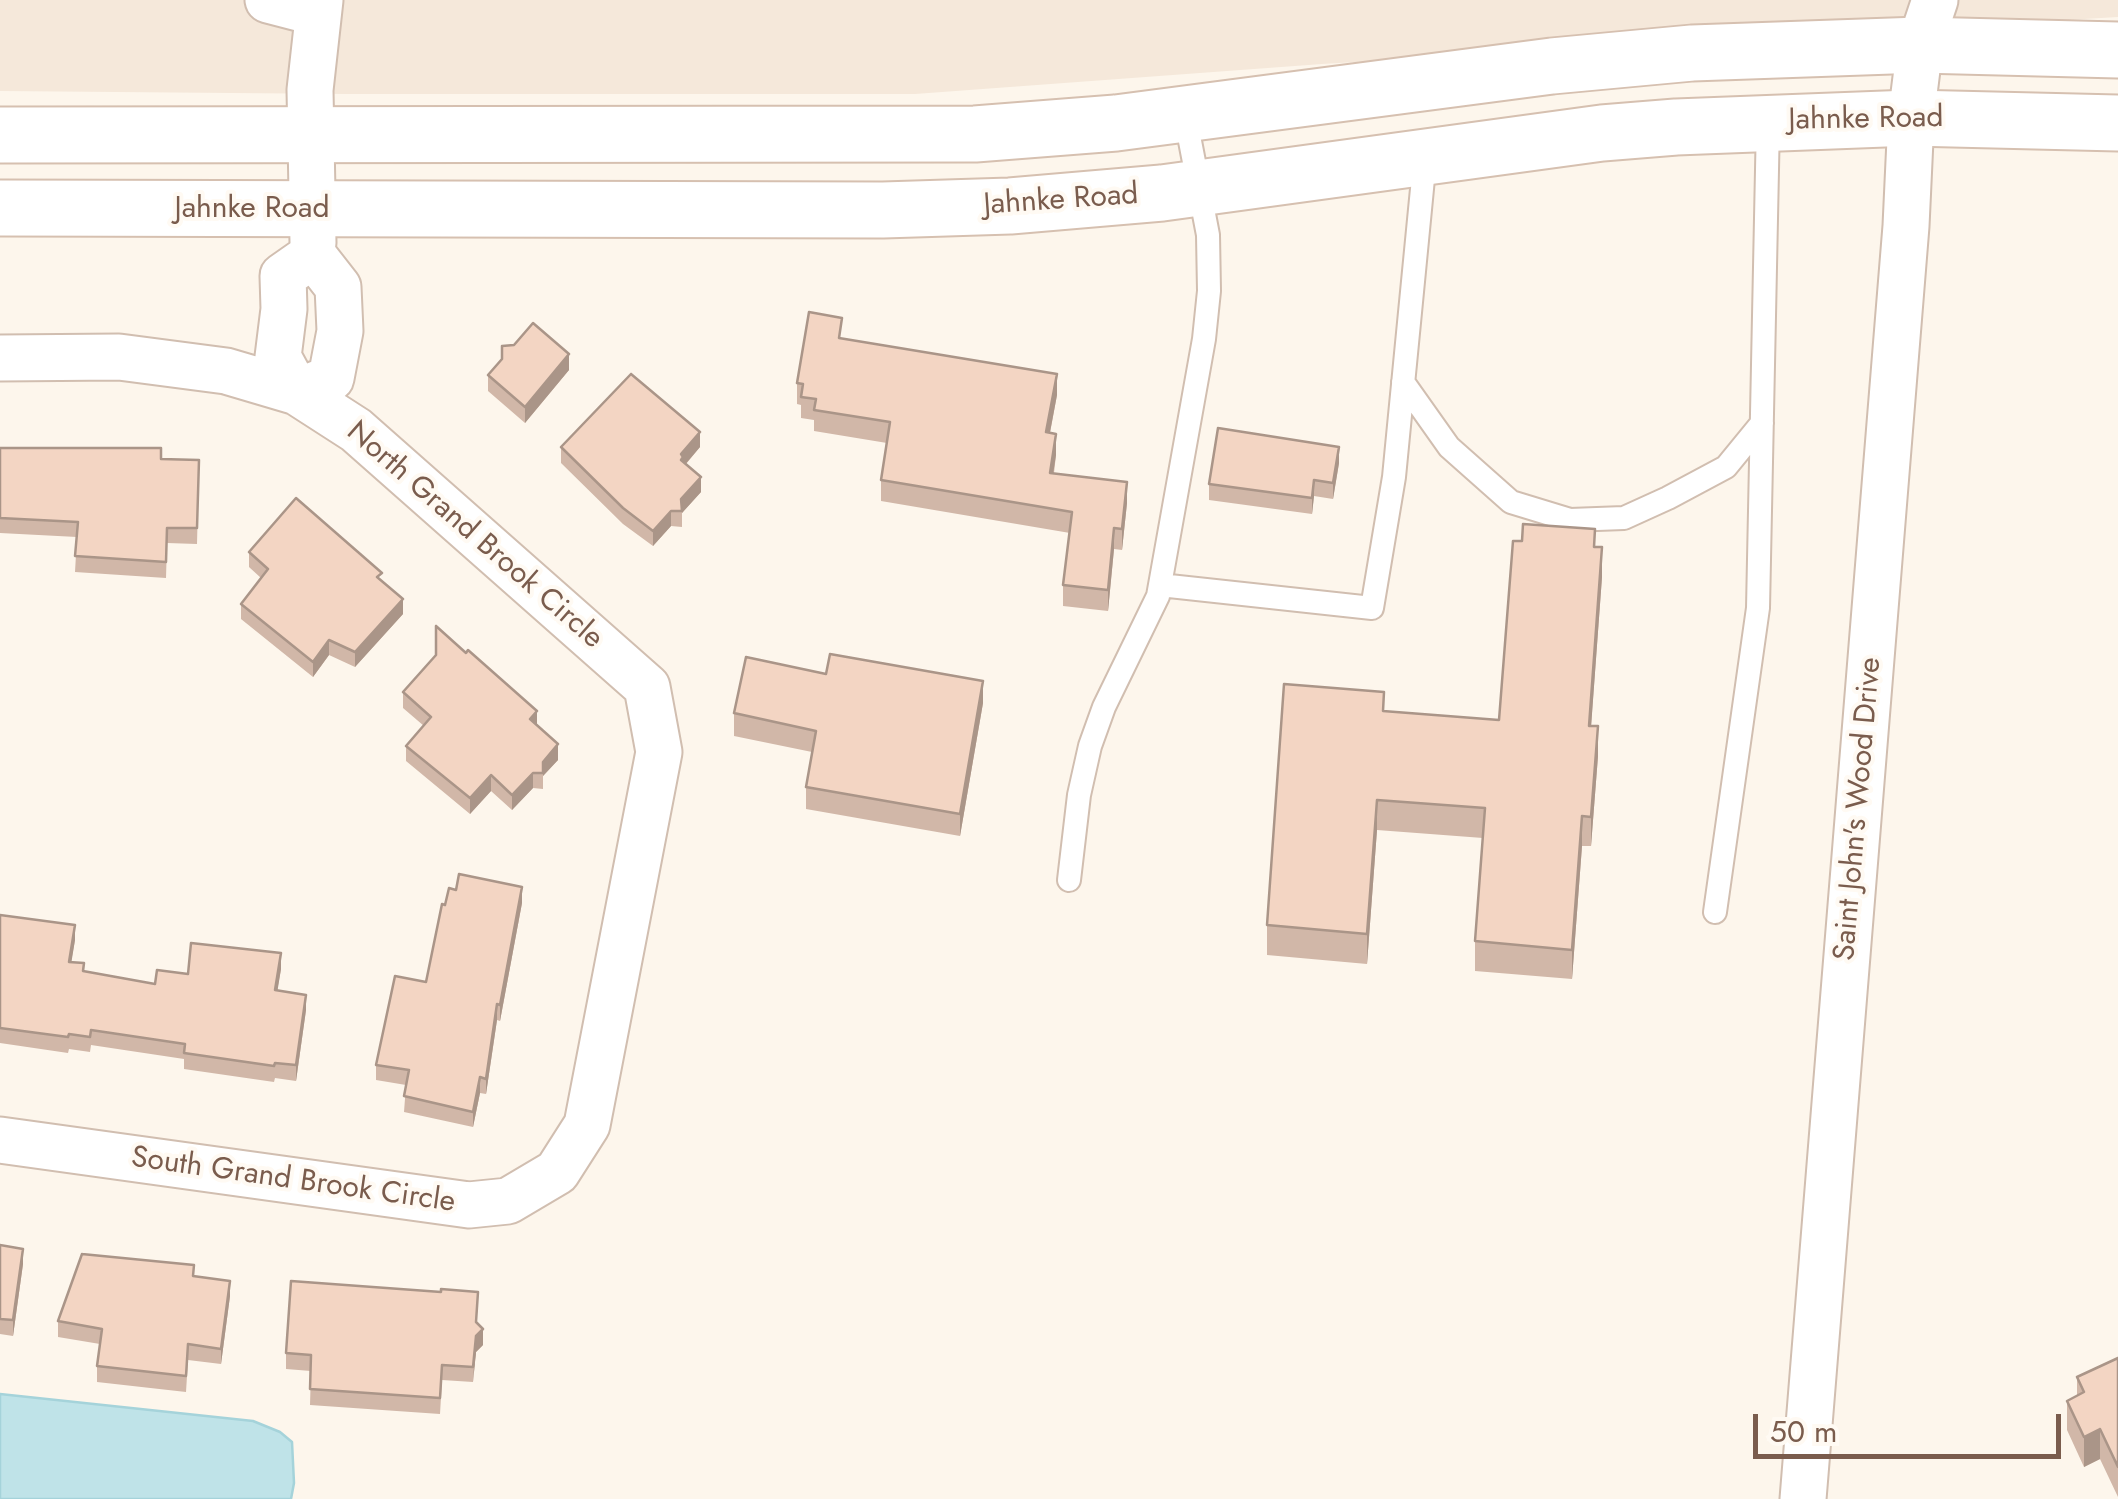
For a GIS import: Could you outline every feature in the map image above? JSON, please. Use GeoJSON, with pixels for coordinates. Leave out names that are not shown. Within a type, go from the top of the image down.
{"type":"FeatureCollection","features":[{"type":"Feature","properties":{"kind":"main road"},"geometry":{"type":"LineString","coordinates":[[0,135],[975,134],[1184,115],[1927,22],[2118,50]]}},
{"type":"Feature","properties":{"kind":"main road","name":"Jahnke Road"},"geometry":{"type":"LineString","coordinates":[[0,208],[312,232],[883,210],[1084,201],[1602,133],[1768,121],[1910,118],[2118,124]]}},
{"type":"Feature","properties":{"kind":"street"},"geometry":{"type":"LineString","coordinates":[[268,0],[319,6],[310,90],[312,232],[338,287],[340,331],[331,378],[296,392]]}},
{"type":"Feature","properties":{"kind":"street","name":"Saint John's Wood Drive"},"geometry":{"type":"LineString","coordinates":[[1803,1499],[1906,226],[1910,118],[1927,22]]}},
{"type":"Feature","properties":{"kind":"street","name":"North Grand Brook Circle"},"geometry":{"type":"LineString","coordinates":[[0,358],[119,357],[226,371],[296,392],[356,430],[646,687]]}},
{"type":"Feature","properties":{"kind":"street","name":"South Grand Brook Circle"},"geometry":{"type":"LineString","coordinates":[[0,1140],[469,1206],[508,1201],[557,1172],[587,1125],[660,752],[646,687]]}},
{"type":"Feature","properties":{"kind":"lane"},"geometry":{"type":"LineString","coordinates":[[1069,880],[1079,795],[1090,746],[1160,585],[1204,339],[1209,291],[1208,235],[1184,115]]}},
{"type":"Feature","properties":{"kind":"lane"},"geometry":{"type":"LineString","coordinates":[[1715,912],[1758,608],[1768,121]]}},
{"type":"Feature","properties":{"kind":"lane"},"geometry":{"type":"LineString","coordinates":[[1160,585],[1372,608],[1394,477],[1425,157]]}},
{"type":"Feature","properties":{"kind":"lane"},"geometry":{"type":"LineString","coordinates":[[1403,382],[1448,447],[1511,502],[1570,520],[1624,518],[1668,498],[1726,467],[1762,423]]}},
{"type":"Feature","properties":{"kind":"shaded area"},"geometry":{"type":"Polygon","coordinates":[[[0,0],[2118,0],[2118,17],[1322,64],[915,94],[347,94],[0,91],[0,0]]]}},
{"type":"Feature","properties":{"kind":"water"},"geometry":{"type":"Polygon","coordinates":[[[0,1394],[253,1421],[280,1432],[292,1442],[291,1499],[0,1499],[0,1394]]]}},
{"type":"Feature","properties":{"kind":"building"},"geometry":{"type":"Polygon","coordinates":[[[809,312],[842,318],[839,338],[1057,374],[1046,432],[1056,434],[1050,473],[1127,482],[1122,529],[1114,528],[1108,590],[1063,585],[1072,512],[881,480],[890,422],[814,410],[816,399],[801,397],[803,384],[797,383],[809,312]]]}},
{"type":"Feature","properties":{"kind":"building"},"geometry":{"type":"Polygon","coordinates":[[[533,323],[569,354],[525,407],[488,375],[502,359],[502,346],[514,345],[533,323]]]}},
{"type":"Feature","properties":{"kind":"building"},"geometry":{"type":"Polygon","coordinates":[[[631,374],[700,432],[681,454],[681,460],[701,477],[681,499],[682,511],[671,511],[653,531],[623,508],[561,447],[631,374]]]}},
{"type":"Feature","properties":{"kind":"building"},"geometry":{"type":"Polygon","coordinates":[[[1218,428],[1339,447],[1333,483],[1314,480],[1312,498],[1209,484],[1218,428]]]}},
{"type":"Feature","properties":{"kind":"building"},"geometry":{"type":"Polygon","coordinates":[[[0,448],[161,448],[161,459],[199,460],[197,528],[167,528],[166,562],[75,556],[78,522],[0,518],[0,448]]]}},
{"type":"Feature","properties":{"kind":"building"},"geometry":{"type":"Polygon","coordinates":[[[296,498],[382,573],[377,577],[403,599],[355,652],[329,640],[313,662],[241,604],[268,569],[249,552],[296,498]]]}},
{"type":"Feature","properties":{"kind":"building"},"geometry":{"type":"Polygon","coordinates":[[[1523,524],[1595,529],[1594,547],[1602,547],[1589,726],[1598,726],[1591,817],[1582,816],[1572,950],[1475,941],[1485,808],[1377,800],[1367,934],[1267,925],[1284,684],[1384,692],[1383,711],[1499,720],[1513,541],[1522,541],[1523,524]]]}},
{"type":"Feature","properties":{"kind":"building"},"geometry":{"type":"Polygon","coordinates":[[[436,626],[537,711],[530,719],[558,744],[543,762],[543,773],[533,773],[512,795],[491,775],[470,798],[406,746],[431,717],[403,692],[436,655],[436,626]]]}},
{"type":"Feature","properties":{"kind":"building"},"geometry":{"type":"Polygon","coordinates":[[[830,654],[983,681],[960,814],[806,787],[816,731],[734,713],[746,657],[826,674],[830,654]]]}},
{"type":"Feature","properties":{"kind":"building"},"geometry":{"type":"Polygon","coordinates":[[[459,874],[522,887],[500,1005],[497,1004],[486,1079],[480,1077],[473,1112],[404,1096],[409,1070],[376,1065],[395,976],[426,982],[442,904],[445,905],[449,888],[456,890],[459,874]]]}},
{"type":"Feature","properties":{"kind":"building"},"geometry":{"type":"Polygon","coordinates":[[[0,915],[75,925],[69,962],[84,963],[83,971],[155,984],[157,970],[188,974],[191,943],[281,953],[275,990],[306,995],[296,1065],[274,1066],[184,1053],[185,1044],[91,1030],[90,1037],[68,1037],[0,1028],[0,915]]]}},
{"type":"Feature","properties":{"kind":"building"},"geometry":{"type":"Polygon","coordinates":[[[0,1245],[23,1249],[13,1320],[0,1319],[0,1245]]]}},
{"type":"Feature","properties":{"kind":"building"},"geometry":{"type":"Polygon","coordinates":[[[82,1254],[194,1265],[193,1276],[230,1281],[221,1349],[188,1344],[186,1376],[97,1366],[102,1329],[58,1321],[82,1254]]]}},
{"type":"Feature","properties":{"kind":"building"},"geometry":{"type":"Polygon","coordinates":[[[291,1281],[478,1292],[476,1322],[483,1329],[476,1336],[473,1367],[442,1365],[440,1398],[310,1389],[311,1355],[286,1353],[291,1281]]]}},
{"type":"Feature","properties":{"kind":"building"},"geometry":{"type":"Polygon","coordinates":[[[2118,1358],[2118,1467],[2100,1429],[2084,1437],[2067,1401],[2084,1392],[2077,1377],[2118,1358]]]}}]}
